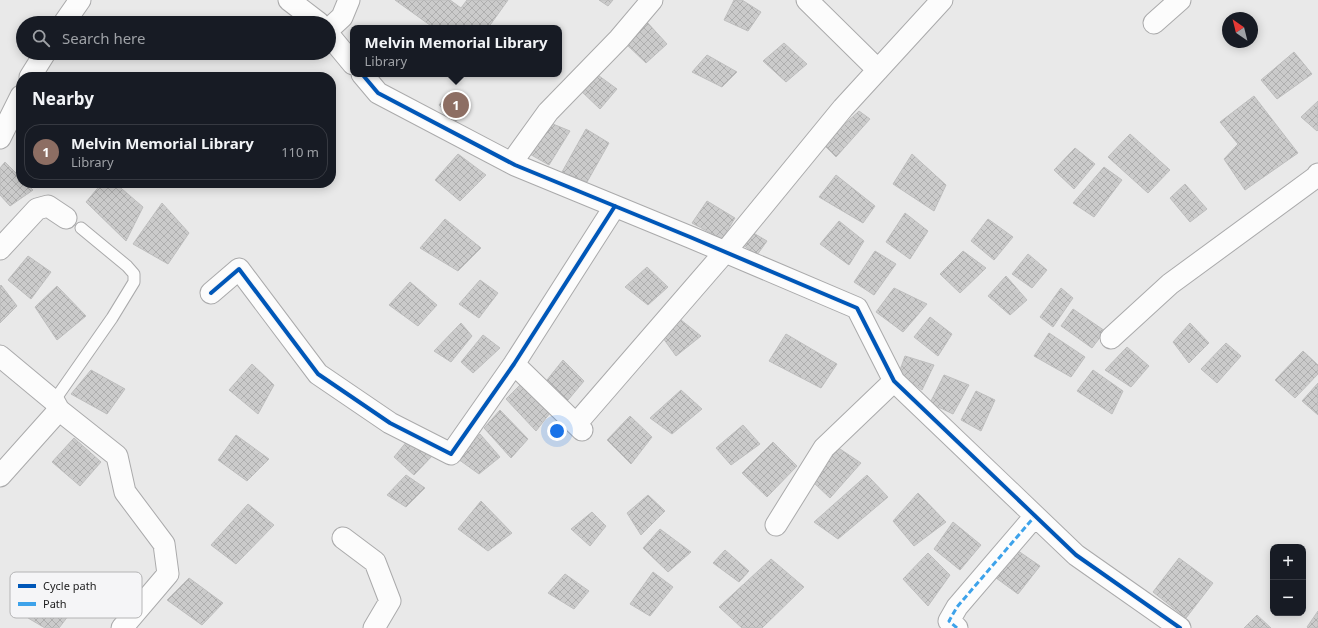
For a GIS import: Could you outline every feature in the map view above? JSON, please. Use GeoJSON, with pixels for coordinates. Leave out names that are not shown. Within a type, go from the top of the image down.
{"type":"FeatureCollection","features":[{"type":"Feature","properties":{"kind":"street"},"geometry":{"type":"LineString","coordinates":[[69,16],[80,0]]}},
{"type":"Feature","properties":{"kind":"street"},"geometry":{"type":"LineString","coordinates":[[289,0],[310,16]]}},
{"type":"Feature","properties":{"kind":"street"},"geometry":{"type":"LineString","coordinates":[[336,23],[342,17],[350,0]]}},
{"type":"Feature","properties":{"kind":"street"},"geometry":{"type":"LineString","coordinates":[[512,162],[548,112],[619,39],[652,0]]}},
{"type":"Feature","properties":{"kind":"street"},"geometry":{"type":"LineString","coordinates":[[806,0],[878,70]]}},
{"type":"Feature","properties":{"kind":"street"},"geometry":{"type":"LineString","coordinates":[[514,364],[579,427],[843,108],[942,0]]}},
{"type":"Feature","properties":{"kind":"street"},"geometry":{"type":"LineString","coordinates":[[1154,23],[1180,0]]}},
{"type":"Feature","properties":{"kind":"street"},"geometry":{"type":"LineString","coordinates":[[336,43],[350,60]]}},
{"type":"Feature","properties":{"kind":"street"},"geometry":{"type":"LineString","coordinates":[[33,72],[41,60]]}},
{"type":"Feature","properties":{"kind":"street"},"geometry":{"type":"LineString","coordinates":[[365,77],[378,93],[512,162],[515,165],[857,308],[894,381],[1076,555],[1180,628]]}},
{"type":"Feature","properties":{"kind":"street"},"geometry":{"type":"LineString","coordinates":[[0,138],[16,106]]}},
{"type":"Feature","properties":{"kind":"street"},"geometry":{"type":"LineString","coordinates":[[1111,338],[1170,284],[1316,177],[1318,174]]}},
{"type":"Feature","properties":{"kind":"street"},"geometry":{"type":"LineString","coordinates":[[0,249],[37,209],[48,206],[74,223]]}},
{"type":"Feature","properties":{"kind":"street"},"geometry":{"type":"LineString","coordinates":[[211,293],[239,269],[318,374],[390,423],[451,454],[514,364],[615,206]]}},
{"type":"Feature","properties":{"kind":"street"},"geometry":{"type":"LineString","coordinates":[[0,356],[56,406],[117,456],[126,492],[164,544],[168,574],[142,605]]}},
{"type":"Feature","properties":{"kind":"street"},"geometry":{"type":"LineString","coordinates":[[776,525],[824,448],[894,381]]}},
{"type":"Feature","properties":{"kind":"street"},"geometry":{"type":"LineString","coordinates":[[0,476],[56,406]]}},
{"type":"Feature","properties":{"kind":"street"},"geometry":{"type":"LineString","coordinates":[[957,628],[948,621],[957,607],[1035,516]]}},
{"type":"Feature","properties":{"kind":"street"},"geometry":{"type":"LineString","coordinates":[[343,538],[375,562],[390,602],[374,628]]}},
{"type":"Feature","properties":{"kind":"street"},"geometry":{"type":"LineString","coordinates":[[122,628],[131,618]]}},
{"type":"Feature","properties":{"kind":"lane"},"geometry":{"type":"LineString","coordinates":[[56,406],[134,282],[134,274],[128,266],[74,223]]}},
{"type":"Feature","properties":{"kind":"building"},"geometry":{"type":"Polygon","coordinates":[[[395,0],[450,0],[461,8],[467,0],[508,0],[490,25],[430,25],[395,0]]]}},
{"type":"Feature","properties":{"kind":"building"},"geometry":{"type":"Polygon","coordinates":[[[599,0],[613,0],[608,6],[599,0]]]}},
{"type":"Feature","properties":{"kind":"building"},"geometry":{"type":"Polygon","coordinates":[[[734,0],[742,0],[761,12],[748,31],[724,20],[734,0]]]}},
{"type":"Feature","properties":{"kind":"building"},"geometry":{"type":"Polygon","coordinates":[[[646,21],[667,44],[646,63],[624,42],[646,21]]]}},
{"type":"Feature","properties":{"kind":"building"},"geometry":{"type":"Polygon","coordinates":[[[784,43],[807,64],[786,82],[763,61],[784,43]]]}},
{"type":"Feature","properties":{"kind":"building"},"geometry":{"type":"Polygon","coordinates":[[[1294,52],[1312,74],[1277,99],[1261,80],[1294,52]]]}},
{"type":"Feature","properties":{"kind":"building"},"geometry":{"type":"Polygon","coordinates":[[[707,55],[737,72],[722,87],[692,72],[707,55]]]}},
{"type":"Feature","properties":{"kind":"building"},"geometry":{"type":"Polygon","coordinates":[[[595,73],[617,89],[600,109],[579,89],[595,73]]]}},
{"type":"Feature","properties":{"kind":"building"},"geometry":{"type":"Polygon","coordinates":[[[450,91],[467,111],[455,122],[439,105],[450,91]]]}},
{"type":"Feature","properties":{"kind":"building"},"geometry":{"type":"Polygon","coordinates":[[[1254,96],[1298,153],[1245,190],[1224,159],[1238,144],[1220,122],[1254,96]]]}},
{"type":"Feature","properties":{"kind":"building"},"geometry":{"type":"Polygon","coordinates":[[[1318,101],[1318,130],[1317,131],[1301,117],[1318,101]]]}},
{"type":"Feature","properties":{"kind":"building"},"geometry":{"type":"Polygon","coordinates":[[[859,111],[870,119],[836,157],[823,144],[859,111]]]}},
{"type":"Feature","properties":{"kind":"building"},"geometry":{"type":"Polygon","coordinates":[[[548,122],[570,131],[549,165],[528,153],[548,122]]]}},
{"type":"Feature","properties":{"kind":"building"},"geometry":{"type":"Polygon","coordinates":[[[586,129],[609,143],[587,182],[562,172],[586,129]]]}},
{"type":"Feature","properties":{"kind":"building"},"geometry":{"type":"Polygon","coordinates":[[[1130,134],[1170,170],[1148,193],[1108,157],[1130,134]]]}},
{"type":"Feature","properties":{"kind":"building"},"geometry":{"type":"Polygon","coordinates":[[[1075,148],[1095,164],[1074,189],[1054,170],[1075,148]]]}},
{"type":"Feature","properties":{"kind":"building"},"geometry":{"type":"Polygon","coordinates":[[[458,154],[486,175],[460,201],[435,180],[458,154]]]}},
{"type":"Feature","properties":{"kind":"building"},"geometry":{"type":"Polygon","coordinates":[[[912,154],[946,185],[934,211],[893,184],[912,154]]]}},
{"type":"Feature","properties":{"kind":"building"},"geometry":{"type":"Polygon","coordinates":[[[5,162],[16,173],[16,188],[31,188],[33,190],[10,206],[0,195],[0,168],[5,162]]]}},
{"type":"Feature","properties":{"kind":"building"},"geometry":{"type":"Polygon","coordinates":[[[1104,167],[1122,180],[1094,217],[1073,203],[1104,167]]]}},
{"type":"Feature","properties":{"kind":"building"},"geometry":{"type":"Polygon","coordinates":[[[836,175],[875,206],[863,223],[819,197],[836,175]]]}},
{"type":"Feature","properties":{"kind":"building"},"geometry":{"type":"Polygon","coordinates":[[[1185,184],[1207,209],[1190,222],[1170,198],[1185,184]]]}},
{"type":"Feature","properties":{"kind":"building"},"geometry":{"type":"Polygon","coordinates":[[[98,188],[121,188],[143,207],[126,241],[86,202],[98,188]]]}},
{"type":"Feature","properties":{"kind":"building"},"geometry":{"type":"Polygon","coordinates":[[[707,201],[735,218],[722,239],[692,223],[707,201]]]}},
{"type":"Feature","properties":{"kind":"building"},"geometry":{"type":"Polygon","coordinates":[[[162,203],[189,233],[168,264],[133,244],[162,203]]]}},
{"type":"Feature","properties":{"kind":"building"},"geometry":{"type":"Polygon","coordinates":[[[905,213],[928,231],[910,259],[886,242],[905,213]]]}},
{"type":"Feature","properties":{"kind":"building"},"geometry":{"type":"Polygon","coordinates":[[[445,219],[481,248],[458,271],[420,248],[445,219]]]}},
{"type":"Feature","properties":{"kind":"building"},"geometry":{"type":"Polygon","coordinates":[[[988,219],[1013,237],[994,260],[971,241],[988,219]]]}},
{"type":"Feature","properties":{"kind":"building"},"geometry":{"type":"Polygon","coordinates":[[[839,221],[864,241],[849,265],[820,244],[839,221]]]}},
{"type":"Feature","properties":{"kind":"building"},"geometry":{"type":"Polygon","coordinates":[[[750,231],[767,241],[757,255],[743,245],[750,231]]]}},
{"type":"Feature","properties":{"kind":"building"},"geometry":{"type":"Polygon","coordinates":[[[875,251],[896,264],[874,295],[854,282],[875,251]]]}},
{"type":"Feature","properties":{"kind":"building"},"geometry":{"type":"Polygon","coordinates":[[[963,251],[986,268],[960,293],[940,274],[963,251]]]}},
{"type":"Feature","properties":{"kind":"building"},"geometry":{"type":"Polygon","coordinates":[[[1028,254],[1047,270],[1032,288],[1012,274],[1028,254]]]}},
{"type":"Feature","properties":{"kind":"building"},"geometry":{"type":"Polygon","coordinates":[[[28,256],[51,272],[31,299],[8,280],[28,256]]]}},
{"type":"Feature","properties":{"kind":"building"},"geometry":{"type":"Polygon","coordinates":[[[647,267],[668,287],[648,305],[625,287],[647,267]]]}},
{"type":"Feature","properties":{"kind":"building"},"geometry":{"type":"Polygon","coordinates":[[[1006,276],[1027,300],[1010,315],[988,296],[1006,276]]]}},
{"type":"Feature","properties":{"kind":"building"},"geometry":{"type":"Polygon","coordinates":[[[480,280],[498,293],[479,318],[459,304],[480,280]]]}},
{"type":"Feature","properties":{"kind":"building"},"geometry":{"type":"Polygon","coordinates":[[[410,282],[437,305],[418,326],[389,305],[410,282]]]}},
{"type":"Feature","properties":{"kind":"building"},"geometry":{"type":"Polygon","coordinates":[[[1,285],[17,306],[0,323],[0,286],[1,285]]]}},
{"type":"Feature","properties":{"kind":"building"},"geometry":{"type":"Polygon","coordinates":[[[57,286],[86,316],[57,340],[35,307],[57,286]]]}},
{"type":"Feature","properties":{"kind":"building"},"geometry":{"type":"Polygon","coordinates":[[[894,288],[927,304],[903,332],[876,312],[894,288]]]}},
{"type":"Feature","properties":{"kind":"building"},"geometry":{"type":"Polygon","coordinates":[[[1061,288],[1073,298],[1053,327],[1040,317],[1061,288]]]}},
{"type":"Feature","properties":{"kind":"building"},"geometry":{"type":"Polygon","coordinates":[[[1073,309],[1105,331],[1092,348],[1061,326],[1073,309]]]}},
{"type":"Feature","properties":{"kind":"building"},"geometry":{"type":"Polygon","coordinates":[[[930,317],[952,334],[938,356],[914,337],[930,317]]]}},
{"type":"Feature","properties":{"kind":"building"},"geometry":{"type":"Polygon","coordinates":[[[681,320],[701,336],[676,356],[663,338],[681,320]]]}},
{"type":"Feature","properties":{"kind":"building"},"geometry":{"type":"Polygon","coordinates":[[[461,323],[472,336],[451,362],[434,351],[461,323]]]}},
{"type":"Feature","properties":{"kind":"building"},"geometry":{"type":"Polygon","coordinates":[[[1190,323],[1209,343],[1189,363],[1173,342],[1190,323]]]}},
{"type":"Feature","properties":{"kind":"building"},"geometry":{"type":"Polygon","coordinates":[[[1049,333],[1085,357],[1071,377],[1034,356],[1049,333]]]}},
{"type":"Feature","properties":{"kind":"building"},"geometry":{"type":"Polygon","coordinates":[[[786,334],[837,364],[821,388],[769,361],[786,334]]]}},
{"type":"Feature","properties":{"kind":"building"},"geometry":{"type":"Polygon","coordinates":[[[483,335],[500,348],[473,373],[461,362],[483,335]]]}},
{"type":"Feature","properties":{"kind":"building"},"geometry":{"type":"Polygon","coordinates":[[[1226,343],[1241,356],[1217,383],[1201,369],[1226,343]]]}},
{"type":"Feature","properties":{"kind":"building"},"geometry":{"type":"Polygon","coordinates":[[[1127,347],[1149,366],[1131,387],[1105,370],[1127,347]]]}},
{"type":"Feature","properties":{"kind":"building"},"geometry":{"type":"Polygon","coordinates":[[[1303,351],[1318,365],[1318,374],[1295,398],[1275,380],[1303,351]]]}},
{"type":"Feature","properties":{"kind":"building"},"geometry":{"type":"Polygon","coordinates":[[[905,356],[934,365],[922,390],[899,373],[905,356]]]}},
{"type":"Feature","properties":{"kind":"building"},"geometry":{"type":"Polygon","coordinates":[[[563,360],[584,381],[563,406],[543,385],[563,360]]]}},
{"type":"Feature","properties":{"kind":"building"},"geometry":{"type":"Polygon","coordinates":[[[252,364],[274,385],[258,414],[229,390],[252,364]]]}},
{"type":"Feature","properties":{"kind":"building"},"geometry":{"type":"Polygon","coordinates":[[[91,370],[125,389],[107,414],[71,394],[91,370]]]}},
{"type":"Feature","properties":{"kind":"building"},"geometry":{"type":"Polygon","coordinates":[[[1093,370],[1123,391],[1112,414],[1077,391],[1093,370]]]}},
{"type":"Feature","properties":{"kind":"building"},"geometry":{"type":"Polygon","coordinates":[[[944,375],[969,385],[953,414],[930,403],[944,375]]]}},
{"type":"Feature","properties":{"kind":"building"},"geometry":{"type":"Polygon","coordinates":[[[1318,383],[1318,415],[1302,401],[1318,383]]]}},
{"type":"Feature","properties":{"kind":"building"},"geometry":{"type":"Polygon","coordinates":[[[520,385],[550,413],[536,431],[506,399],[520,385]]]}},
{"type":"Feature","properties":{"kind":"building"},"geometry":{"type":"Polygon","coordinates":[[[681,390],[702,409],[672,434],[650,418],[681,390]]]}},
{"type":"Feature","properties":{"kind":"building"},"geometry":{"type":"Polygon","coordinates":[[[976,391],[995,400],[981,431],[961,420],[976,391]]]}},
{"type":"Feature","properties":{"kind":"building"},"geometry":{"type":"Polygon","coordinates":[[[500,410],[528,439],[511,458],[484,428],[500,410]]]}},
{"type":"Feature","properties":{"kind":"building"},"geometry":{"type":"Polygon","coordinates":[[[630,416],[652,437],[631,464],[607,440],[630,416]]]}},
{"type":"Feature","properties":{"kind":"building"},"geometry":{"type":"Polygon","coordinates":[[[743,425],[760,444],[731,465],[716,448],[743,425]]]}},
{"type":"Feature","properties":{"kind":"building"},"geometry":{"type":"Polygon","coordinates":[[[480,434],[500,457],[479,474],[458,459],[480,434]]]}},
{"type":"Feature","properties":{"kind":"building"},"geometry":{"type":"Polygon","coordinates":[[[236,435],[269,459],[247,481],[218,460],[236,435]]]}},
{"type":"Feature","properties":{"kind":"building"},"geometry":{"type":"Polygon","coordinates":[[[74,438],[101,462],[80,486],[52,462],[74,438]]]}},
{"type":"Feature","properties":{"kind":"building"},"geometry":{"type":"Polygon","coordinates":[[[408,440],[433,455],[414,475],[394,457],[408,440]]]}},
{"type":"Feature","properties":{"kind":"building"},"geometry":{"type":"Polygon","coordinates":[[[773,442],[797,466],[767,497],[742,473],[773,442]]]}},
{"type":"Feature","properties":{"kind":"building"},"geometry":{"type":"Polygon","coordinates":[[[837,447],[861,463],[830,498],[813,482],[837,447]]]}},
{"type":"Feature","properties":{"kind":"building"},"geometry":{"type":"Polygon","coordinates":[[[406,475],[425,488],[406,507],[387,495],[406,475]]]}},
{"type":"Feature","properties":{"kind":"building"},"geometry":{"type":"Polygon","coordinates":[[[867,475],[888,497],[838,539],[814,522],[867,475]]]}},
{"type":"Feature","properties":{"kind":"building"},"geometry":{"type":"Polygon","coordinates":[[[918,493],[946,522],[914,546],[893,521],[918,493]]]}},
{"type":"Feature","properties":{"kind":"building"},"geometry":{"type":"Polygon","coordinates":[[[648,495],[665,511],[641,535],[627,513],[648,495]]]}},
{"type":"Feature","properties":{"kind":"building"},"geometry":{"type":"Polygon","coordinates":[[[481,501],[512,533],[488,551],[458,529],[481,501]]]}},
{"type":"Feature","properties":{"kind":"building"},"geometry":{"type":"Polygon","coordinates":[[[248,504],[274,525],[236,564],[211,545],[248,504]]]}},
{"type":"Feature","properties":{"kind":"building"},"geometry":{"type":"Polygon","coordinates":[[[592,512],[606,526],[590,546],[571,529],[592,512]]]}},
{"type":"Feature","properties":{"kind":"building"},"geometry":{"type":"Polygon","coordinates":[[[953,522],[981,545],[960,570],[934,549],[953,522]]]}},
{"type":"Feature","properties":{"kind":"building"},"geometry":{"type":"Polygon","coordinates":[[[660,529],[691,552],[668,572],[643,548],[660,529]]]}},
{"type":"Feature","properties":{"kind":"building"},"geometry":{"type":"Polygon","coordinates":[[[1011,546],[1040,566],[1018,594],[992,575],[1011,546]]]}},
{"type":"Feature","properties":{"kind":"building"},"geometry":{"type":"Polygon","coordinates":[[[725,550],[749,571],[739,582],[713,563],[725,550]]]}},
{"type":"Feature","properties":{"kind":"building"},"geometry":{"type":"Polygon","coordinates":[[[928,553],[950,575],[928,606],[903,579],[928,553]]]}},
{"type":"Feature","properties":{"kind":"building"},"geometry":{"type":"Polygon","coordinates":[[[1179,558],[1213,583],[1186,618],[1153,592],[1179,558]]]}},
{"type":"Feature","properties":{"kind":"building"},"geometry":{"type":"Polygon","coordinates":[[[771,559],[804,587],[762,628],[742,628],[719,607],[771,559]]]}},
{"type":"Feature","properties":{"kind":"building"},"geometry":{"type":"Polygon","coordinates":[[[653,572],[673,587],[650,616],[630,604],[653,572]]]}},
{"type":"Feature","properties":{"kind":"building"},"geometry":{"type":"Polygon","coordinates":[[[565,574],[589,591],[574,609],[548,593],[565,574]]]}},
{"type":"Feature","properties":{"kind":"building"},"geometry":{"type":"Polygon","coordinates":[[[189,578],[223,603],[202,625],[167,600],[189,578]]]}},
{"type":"Feature","properties":{"kind":"building"},"geometry":{"type":"Polygon","coordinates":[[[1318,611],[1318,628],[1308,628],[1307,627],[1318,611]]]}},
{"type":"Feature","properties":{"kind":"building"},"geometry":{"type":"Polygon","coordinates":[[[1257,615],[1271,628],[1244,628],[1257,615]]]}},
{"type":"Feature","properties":{"kind":"building"},"geometry":{"type":"Polygon","coordinates":[[[28,618],[67,618],[59,628],[45,628],[28,618]]]}},
{"type":"Feature","properties":{"kind":"marked path"},"geometry":{"type":"LineString","coordinates":[[957,628],[949,621],[957,607],[1035,516]]}},
{"type":"Feature","properties":{"kind":"cycle path"},"geometry":{"type":"LineString","coordinates":[[365,77],[378,93],[515,165],[857,308],[894,381],[1076,555],[1180,628]]}},
{"type":"Feature","properties":{"kind":"cycle path"},"geometry":{"type":"LineString","coordinates":[[211,293],[239,269],[318,374],[390,423],[451,454],[514,364],[615,206]]}},
{"type":"Feature","properties":{"kind":"place","name":"Melvin Memorial Library"},"geometry":{"type":"Point","coordinates":[456,105]}}]}
